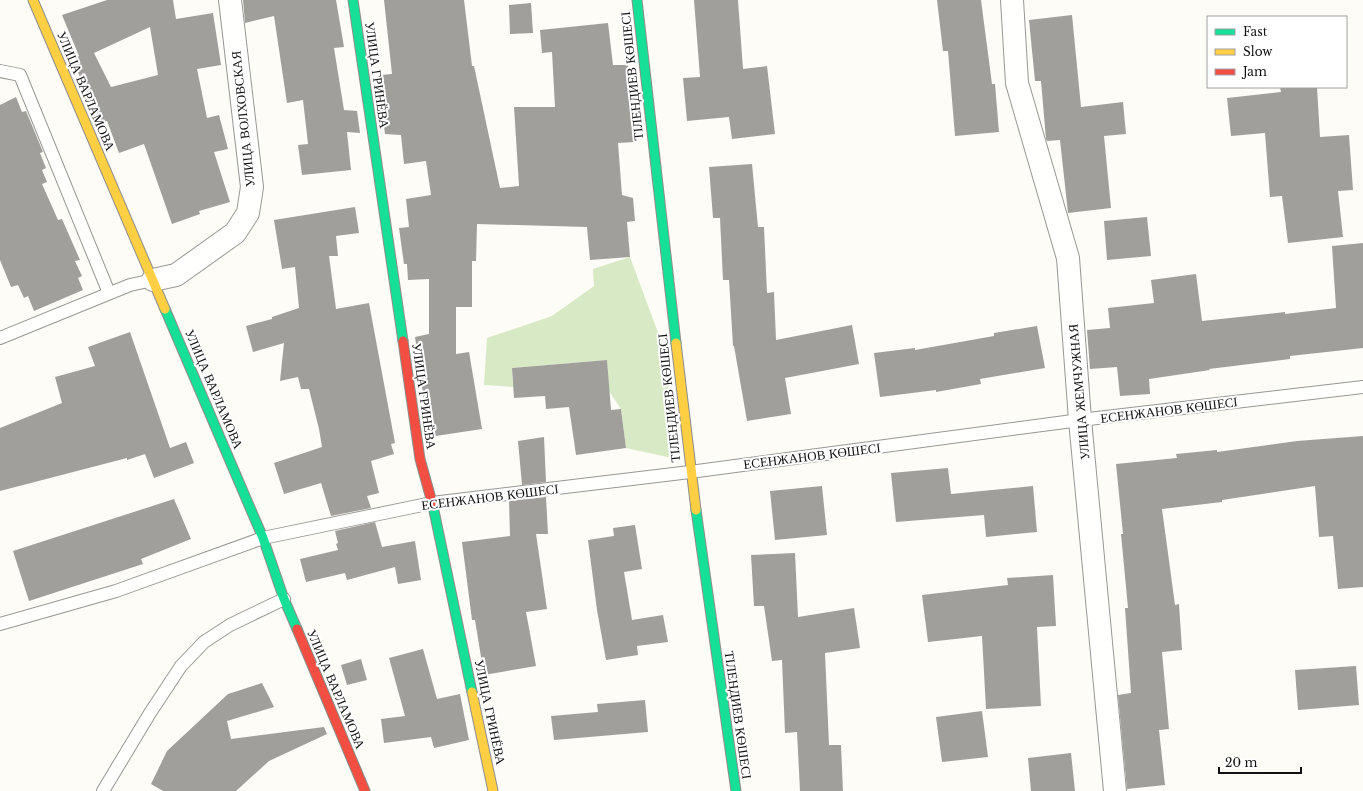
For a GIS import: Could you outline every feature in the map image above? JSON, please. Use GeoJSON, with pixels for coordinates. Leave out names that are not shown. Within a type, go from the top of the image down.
{"type":"FeatureCollection","features":[{"type":"Feature","properties":{"kind":"street","name":"УЛИЦА ВАРЛАМОВА"},"geometry":{"type":"LineString","coordinates":[[33,0],[263,538],[284,599],[365,791]]}},
{"type":"Feature","properties":{"kind":"street","name":"УЛИЦА ВОЛХОВСКАЯ"},"geometry":{"type":"LineString","coordinates":[[153,280],[176,275],[235,233],[248,212],[252,187],[230,0]]}},
{"type":"Feature","properties":{"kind":"street","name":"УЛИЦА ГРИНЁВА"},"geometry":{"type":"LineString","coordinates":[[353,0],[420,459],[432,503],[493,791]]}},
{"type":"Feature","properties":{"kind":"street","name":"ТІЛЕНДИЕВ КӨШЕСІ"},"geometry":{"type":"LineString","coordinates":[[637,0],[690,472],[736,791]]}},
{"type":"Feature","properties":{"kind":"street","name":"УЛИЦА ЖЕМЧУЖНАЯ"},"geometry":{"type":"LineString","coordinates":[[1012,0],[1016,82],[1068,258],[1080,420],[1115,791]]}},
{"type":"Feature","properties":{"kind":"lane"},"geometry":{"type":"LineString","coordinates":[[0,71],[20,75],[109,293]]}},
{"type":"Feature","properties":{"kind":"lane"},"geometry":{"type":"LineString","coordinates":[[0,338],[130,285],[153,280]]}},
{"type":"Feature","properties":{"kind":"lane","name":"ЕСЕНЖАНОВ КӨШЕСІ"},"geometry":{"type":"LineString","coordinates":[[0,624],[116,591],[263,538],[432,503],[690,472],[1080,420],[1363,387]]}},
{"type":"Feature","properties":{"kind":"lane"},"geometry":{"type":"LineString","coordinates":[[103,791],[150,713],[181,666],[204,642],[230,625],[284,599]]}},
{"type":"Feature","properties":{"kind":"green space"},"geometry":{"type":"Polygon","coordinates":[[[630,257],[667,357],[672,458],[626,448],[621,409],[609,391],[607,360],[512,368],[513,387],[484,385],[487,338],[552,316],[594,286],[593,269],[630,257]]]}},
{"type":"Feature","properties":{"kind":"building"},"geometry":{"type":"Polygon","coordinates":[[[107,0],[173,0],[176,19],[213,13],[221,65],[197,69],[207,118],[219,115],[228,149],[214,152],[230,202],[199,211],[200,214],[172,224],[144,144],[119,153],[107,121],[102,123],[72,60],[79,56],[62,15],[107,0]],[[150,27],[94,53],[111,87],[158,75],[150,27]]]}},
{"type":"Feature","properties":{"kind":"building"},"geometry":{"type":"Polygon","coordinates":[[[243,0],[336,0],[344,47],[334,48],[344,110],[357,111],[360,133],[347,132],[351,170],[302,175],[298,145],[308,144],[303,100],[287,103],[274,16],[245,23],[243,0]]]}},
{"type":"Feature","properties":{"kind":"building"},"geometry":{"type":"Polygon","coordinates":[[[384,0],[464,0],[472,66],[474,66],[500,188],[519,186],[514,107],[555,107],[552,52],[542,53],[540,30],[608,23],[613,65],[628,65],[635,142],[618,143],[622,195],[633,198],[635,221],[627,222],[630,257],[590,260],[587,227],[477,224],[476,261],[472,261],[472,307],[456,307],[456,354],[469,352],[482,429],[429,437],[415,337],[429,334],[429,279],[408,280],[407,264],[404,264],[399,228],[409,227],[406,199],[431,195],[426,161],[404,164],[401,135],[385,134],[382,112],[384,112],[381,75],[392,74],[384,0]]]}},
{"type":"Feature","properties":{"kind":"building"},"geometry":{"type":"Polygon","coordinates":[[[694,0],[738,0],[743,69],[767,66],[775,134],[732,139],[729,117],[687,121],[683,78],[700,77],[694,0]]]}},
{"type":"Feature","properties":{"kind":"building"},"geometry":{"type":"Polygon","coordinates":[[[937,0],[981,0],[992,84],[995,84],[999,132],[955,136],[948,51],[943,51],[937,0]]]}},
{"type":"Feature","properties":{"kind":"building"},"geometry":{"type":"Polygon","coordinates":[[[531,3],[533,33],[510,34],[509,5],[531,3]]]}},
{"type":"Feature","properties":{"kind":"building"},"geometry":{"type":"Polygon","coordinates":[[[1072,15],[1081,107],[1123,102],[1126,134],[1104,136],[1111,208],[1068,213],[1060,140],[1047,141],[1046,139],[1041,81],[1035,81],[1029,20],[1072,15]]]}},
{"type":"Feature","properties":{"kind":"building"},"geometry":{"type":"Polygon","coordinates":[[[1280,88],[1317,88],[1320,137],[1349,135],[1353,190],[1338,191],[1343,237],[1288,243],[1282,196],[1270,197],[1265,133],[1231,136],[1227,98],[1281,92],[1280,88]]]}},
{"type":"Feature","properties":{"kind":"building"},"geometry":{"type":"Polygon","coordinates":[[[16,97],[22,112],[26,111],[43,152],[40,153],[46,168],[42,170],[47,182],[42,184],[58,220],[62,219],[80,260],[75,261],[82,276],[78,278],[83,290],[34,311],[28,296],[24,298],[18,285],[11,287],[0,260],[0,105],[16,97]]]}},
{"type":"Feature","properties":{"kind":"building"},"geometry":{"type":"Polygon","coordinates":[[[752,164],[758,227],[764,227],[767,293],[774,292],[776,340],[852,325],[859,364],[785,378],[791,414],[747,421],[733,346],[729,280],[723,280],[720,218],[713,218],[709,167],[752,164]]]}},
{"type":"Feature","properties":{"kind":"building"},"geometry":{"type":"Polygon","coordinates":[[[355,207],[359,233],[336,236],[338,256],[329,256],[336,309],[369,303],[395,443],[391,444],[394,454],[371,461],[379,493],[367,496],[371,508],[331,516],[321,483],[284,494],[274,463],[322,447],[319,429],[309,389],[301,389],[298,377],[280,381],[284,343],[253,352],[246,326],[272,319],[272,317],[299,308],[295,267],[282,269],[274,220],[355,207]]]}},
{"type":"Feature","properties":{"kind":"building"},"geometry":{"type":"Polygon","coordinates":[[[1147,217],[1151,256],[1107,260],[1104,221],[1147,217]]]}},
{"type":"Feature","properties":{"kind":"building"},"geometry":{"type":"Polygon","coordinates":[[[1363,243],[1363,348],[1290,356],[1290,359],[1209,369],[1210,370],[1149,379],[1150,394],[1120,396],[1117,367],[1090,369],[1087,330],[1110,328],[1108,308],[1154,303],[1151,280],[1196,274],[1202,321],[1336,308],[1332,246],[1363,243]]]}},
{"type":"Feature","properties":{"kind":"building"},"geometry":{"type":"Polygon","coordinates":[[[1037,326],[1045,368],[980,379],[981,384],[936,392],[936,390],[880,397],[874,353],[915,348],[915,350],[994,336],[994,333],[1037,326]]]}},
{"type":"Feature","properties":{"kind":"building"},"geometry":{"type":"Polygon","coordinates":[[[130,332],[170,448],[186,442],[194,463],[154,478],[145,454],[127,460],[127,458],[0,491],[0,428],[62,403],[55,377],[95,366],[88,347],[130,332]]]}},
{"type":"Feature","properties":{"kind":"building"},"geometry":{"type":"Polygon","coordinates":[[[607,360],[611,410],[621,409],[626,448],[576,455],[569,407],[546,409],[545,396],[514,398],[512,368],[607,360]]]}},
{"type":"Feature","properties":{"kind":"building"},"geometry":{"type":"Polygon","coordinates":[[[1363,436],[1363,587],[1338,589],[1333,536],[1319,537],[1315,486],[1222,500],[1222,502],[1162,509],[1175,605],[1179,604],[1182,650],[1162,652],[1169,729],[1159,730],[1165,785],[1127,789],[1118,695],[1131,693],[1125,608],[1128,608],[1116,464],[1177,458],[1176,454],[1217,450],[1217,452],[1297,441],[1363,436]]]}},
{"type":"Feature","properties":{"kind":"building"},"geometry":{"type":"Polygon","coordinates":[[[544,437],[546,482],[522,485],[518,441],[544,437]]]}},
{"type":"Feature","properties":{"kind":"building"},"geometry":{"type":"Polygon","coordinates":[[[948,468],[951,494],[1033,486],[1037,532],[986,537],[984,515],[896,522],[891,473],[948,468]]]}},
{"type":"Feature","properties":{"kind":"building"},"geometry":{"type":"Polygon","coordinates":[[[822,486],[827,535],[775,540],[770,491],[822,486]]]}},
{"type":"Feature","properties":{"kind":"building"},"geometry":{"type":"Polygon","coordinates":[[[546,497],[548,534],[536,534],[547,609],[526,612],[536,666],[484,675],[475,620],[472,620],[462,542],[510,536],[509,501],[546,497]]]}},
{"type":"Feature","properties":{"kind":"building"},"geometry":{"type":"Polygon","coordinates":[[[174,499],[191,539],[141,559],[143,564],[29,601],[13,551],[174,499]]]}},
{"type":"Feature","properties":{"kind":"building"},"geometry":{"type":"Polygon","coordinates":[[[375,522],[382,547],[415,541],[421,580],[398,584],[395,567],[347,580],[345,573],[306,582],[300,559],[338,550],[335,531],[375,522]]]}},
{"type":"Feature","properties":{"kind":"building"},"geometry":{"type":"Polygon","coordinates":[[[635,525],[642,569],[624,572],[632,620],[663,615],[668,642],[637,646],[638,655],[606,660],[597,610],[588,540],[614,536],[613,528],[635,525]]]}},
{"type":"Feature","properties":{"kind":"building"},"geometry":{"type":"Polygon","coordinates":[[[795,553],[798,617],[854,608],[860,648],[825,653],[829,745],[841,745],[843,791],[800,791],[797,732],[785,733],[782,660],[772,661],[764,606],[754,606],[751,555],[795,553]]]}},
{"type":"Feature","properties":{"kind":"building"},"geometry":{"type":"Polygon","coordinates":[[[1053,575],[1056,626],[1037,627],[1041,706],[986,709],[982,636],[928,642],[922,595],[1008,585],[1007,578],[1053,575]]]}},
{"type":"Feature","properties":{"kind":"building"},"geometry":{"type":"Polygon","coordinates":[[[423,649],[437,699],[460,694],[469,740],[434,748],[431,737],[384,743],[381,719],[405,716],[389,658],[423,649]]]}},
{"type":"Feature","properties":{"kind":"building"},"geometry":{"type":"Polygon","coordinates":[[[361,659],[367,680],[347,685],[341,665],[361,659]]]}},
{"type":"Feature","properties":{"kind":"building"},"geometry":{"type":"Polygon","coordinates":[[[1356,666],[1359,705],[1298,710],[1295,670],[1356,666]]]}},
{"type":"Feature","properties":{"kind":"building"},"geometry":{"type":"Polygon","coordinates":[[[262,683],[274,707],[227,721],[231,739],[324,727],[327,734],[269,761],[236,791],[163,791],[151,784],[167,751],[228,694],[262,683]]]}},
{"type":"Feature","properties":{"kind":"building"},"geometry":{"type":"Polygon","coordinates":[[[645,700],[648,732],[554,740],[551,716],[598,712],[597,704],[645,700]]]}},
{"type":"Feature","properties":{"kind":"building"},"geometry":{"type":"Polygon","coordinates":[[[982,711],[988,757],[942,762],[936,717],[982,711]]]}},
{"type":"Feature","properties":{"kind":"building"},"geometry":{"type":"Polygon","coordinates":[[[1071,753],[1075,791],[1031,791],[1028,758],[1071,753]]]}},
{"type":"Feature","properties":{"kind":"traffic: fast"},"geometry":{"type":"LineString","coordinates":[[353,0],[403,341]]}},
{"type":"Feature","properties":{"kind":"traffic: fast"},"geometry":{"type":"LineString","coordinates":[[637,0],[676,343]]}},
{"type":"Feature","properties":{"kind":"traffic: fast"},"geometry":{"type":"LineString","coordinates":[[165,309],[263,538],[284,599],[297,629]]}},
{"type":"Feature","properties":{"kind":"traffic: fast"},"geometry":{"type":"LineString","coordinates":[[433,506],[472,692]]}},
{"type":"Feature","properties":{"kind":"traffic: fast"},"geometry":{"type":"LineString","coordinates":[[696,510],[736,791]]}},
{"type":"Feature","properties":{"kind":"traffic: slow"},"geometry":{"type":"LineString","coordinates":[[33,0],[165,309]]}},
{"type":"Feature","properties":{"kind":"traffic: slow"},"geometry":{"type":"LineString","coordinates":[[676,343],[696,510]]}},
{"type":"Feature","properties":{"kind":"traffic: slow"},"geometry":{"type":"LineString","coordinates":[[472,692],[493,791]]}},
{"type":"Feature","properties":{"kind":"traffic: jam"},"geometry":{"type":"LineString","coordinates":[[403,341],[420,459],[433,506]]}},
{"type":"Feature","properties":{"kind":"traffic: jam"},"geometry":{"type":"LineString","coordinates":[[297,629],[365,791]]}}]}
